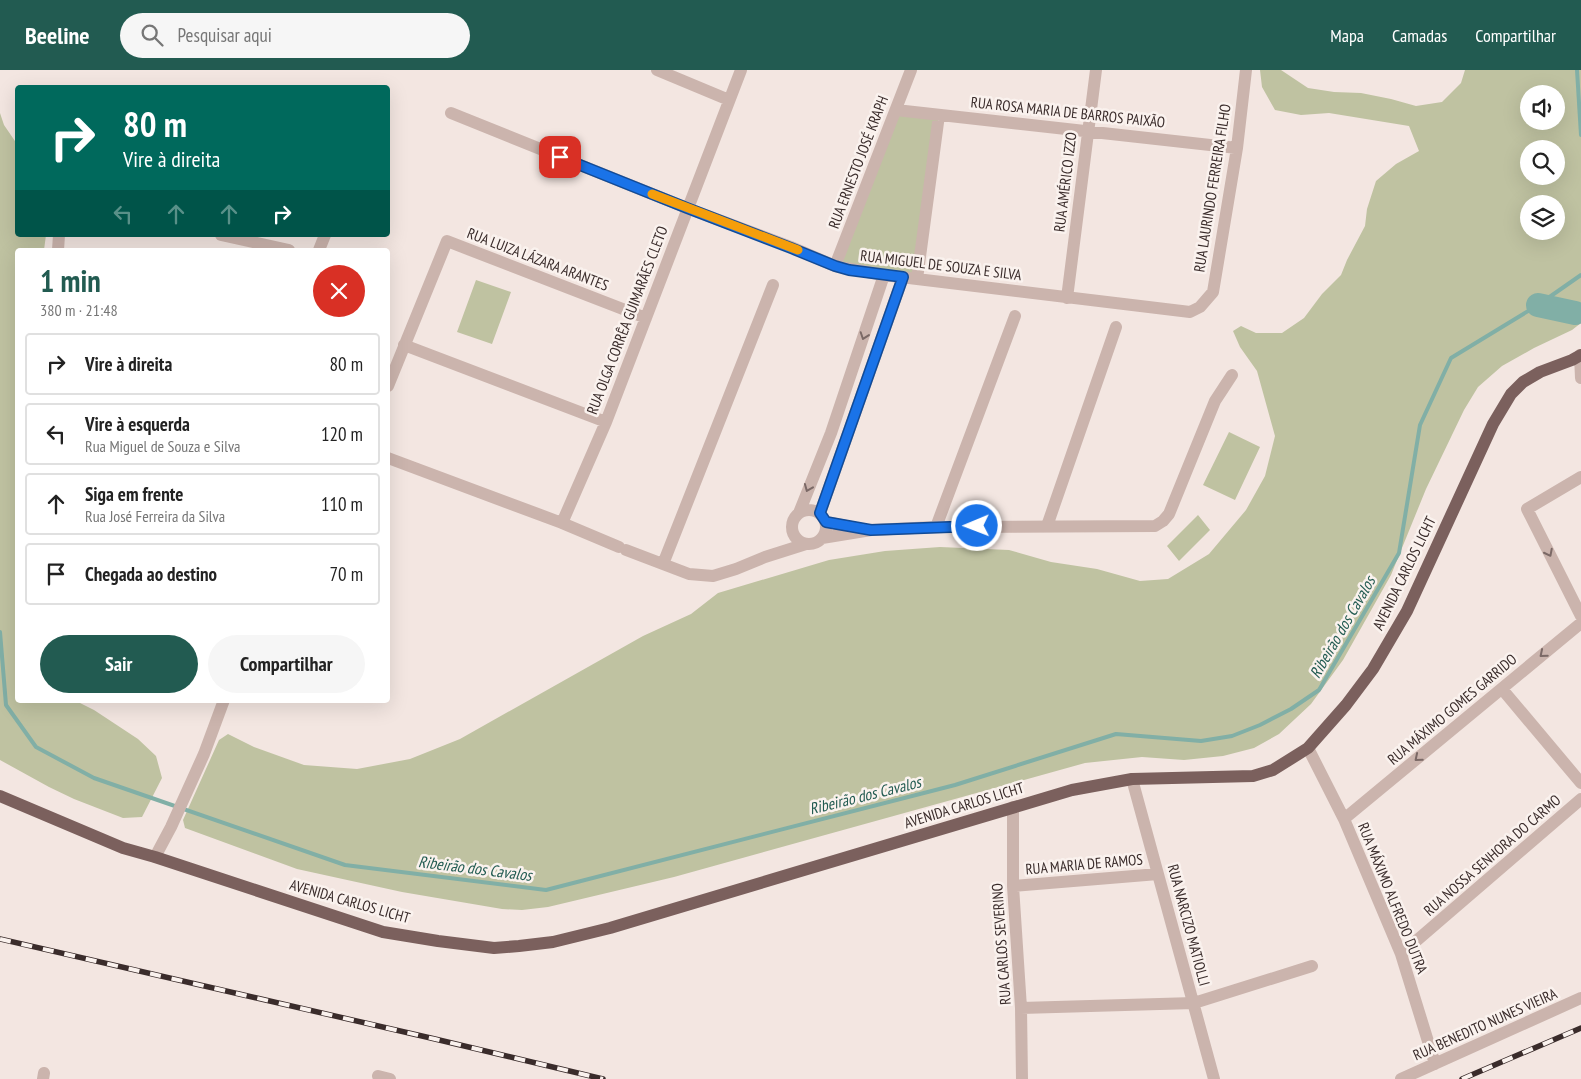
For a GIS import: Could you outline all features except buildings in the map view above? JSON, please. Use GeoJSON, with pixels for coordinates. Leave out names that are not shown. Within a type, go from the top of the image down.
{"type":"FeatureCollection","features":[{"type":"Feature","properties":{"kind":"main road","name":"AVENIDA CARLOS LICHT"},"geometry":{"type":"LineString","coordinates":[[0,796],[128,850],[155,857],[383,932],[494,948],[553,942],[610,928],[1072,790],[1132,779],[1253,776],[1273,770],[1308,748],[1346,705],[1373,669],[1407,611],[1493,424],[1511,394],[1532,377],[1581,355]]}},
{"type":"Feature","properties":{"kind":"street"},"geometry":{"type":"LineString","coordinates":[[657,70],[729,100]]}},
{"type":"Feature","properties":{"kind":"street","name":"RUA OLGA CORRÊA GUIMARÃES CLETO"},"geometry":{"type":"LineString","coordinates":[[562,523],[606,422],[741,70]]}},
{"type":"Feature","properties":{"kind":"street","name":"RUA ERNESTO JOSÉ KRAPH"},"geometry":{"type":"LineString","coordinates":[[835,266],[911,70]]}},
{"type":"Feature","properties":{"kind":"street","name":"RUA AMÉRICO IZZO"},"geometry":{"type":"LineString","coordinates":[[1067,298],[1096,70]]}},
{"type":"Feature","properties":{"kind":"street","name":"RUA LAURINDO FERREIRA FILHO"},"geometry":{"type":"LineString","coordinates":[[1200,307],[1212,292],[1237,148],[1246,70]]}},
{"type":"Feature","properties":{"kind":"street","name":"RUA ROSA MARIA DE BARROS PAIXÃO"},"geometry":{"type":"LineString","coordinates":[[896,110],[1237,148]]}},
{"type":"Feature","properties":{"kind":"street","name":"RUA MIGUEL DE SOUZA E SILVA"},"geometry":{"type":"LineString","coordinates":[[451,113],[835,266],[884,275],[1190,312],[1200,307]]}},
{"type":"Feature","properties":{"kind":"street"},"geometry":{"type":"LineString","coordinates":[[917,278],[939,114]]}},
{"type":"Feature","properties":{"kind":"street"},"geometry":{"type":"LineString","coordinates":[[230,237],[280,248]]}},
{"type":"Feature","properties":{"kind":"street","name":"RUA LUIZA LÁZARA ARANTES"},"geometry":{"type":"LineString","coordinates":[[404,344],[447,241],[646,318]]}},
{"type":"Feature","properties":{"kind":"street"},"geometry":{"type":"LineString","coordinates":[[806,544],[793,534],[792,522],[798,513],[831,433],[884,275]]}},
{"type":"Feature","properties":{"kind":"street"},"geometry":{"type":"LineString","coordinates":[[822,538],[825,533],[823,517],[903,277]]}},
{"type":"Feature","properties":{"kind":"street"},"geometry":{"type":"LineString","coordinates":[[663,564],[773,285]]}},
{"type":"Feature","properties":{"kind":"street"},"geometry":{"type":"LineString","coordinates":[[936,527],[1016,316]]}},
{"type":"Feature","properties":{"kind":"street"},"geometry":{"type":"LineString","coordinates":[[1047,526],[1116,327]]}},
{"type":"Feature","properties":{"kind":"street"},"geometry":{"type":"LineString","coordinates":[[390,381],[404,344],[606,422]]}},
{"type":"Feature","properties":{"kind":"street"},"geometry":{"type":"LineString","coordinates":[[1581,355],[1581,378]]}},
{"type":"Feature","properties":{"kind":"street"},"geometry":{"type":"LineString","coordinates":[[390,459],[562,523],[689,574],[713,576],[765,557],[806,544],[812,544],[822,538],[871,530],[936,527],[1154,526],[1163,521],[1169,514],[1215,402],[1232,375]]}},
{"type":"Feature","properties":{"kind":"street"},"geometry":{"type":"LineString","coordinates":[[1581,477],[1527,509],[1581,616]]}},
{"type":"Feature","properties":{"kind":"street"},"geometry":{"type":"LineString","coordinates":[[798,513],[809,509],[823,517],[871,530]]}},
{"type":"Feature","properties":{"kind":"street"},"geometry":{"type":"LineString","coordinates":[[765,557],[793,534]]}},
{"type":"Feature","properties":{"kind":"street","name":"RUA MÁXIMO GOMES GARRIDO"},"geometry":{"type":"LineString","coordinates":[[1344,819],[1581,623]]}},
{"type":"Feature","properties":{"kind":"street"},"geometry":{"type":"LineString","coordinates":[[1502,689],[1581,783]]}},
{"type":"Feature","properties":{"kind":"street"},"geometry":{"type":"LineString","coordinates":[[155,857],[171,827],[204,754],[223,703]]}},
{"type":"Feature","properties":{"kind":"street","name":"RUA MÁXIMO ALFREDO DUTRA"},"geometry":{"type":"LineString","coordinates":[[1308,748],[1344,819],[1401,954],[1435,1064]]}},
{"type":"Feature","properties":{"kind":"street","name":"RUA NARCIZO MATIOLLI"},"geometry":{"type":"LineString","coordinates":[[1132,779],[1214,1079]]}},
{"type":"Feature","properties":{"kind":"street","name":"RUA NOSSA SENHORA DO CARMO"},"geometry":{"type":"LineString","coordinates":[[1401,954],[1581,799]]}},
{"type":"Feature","properties":{"kind":"street","name":"RUA CARLOS SEVERINO"},"geometry":{"type":"LineString","coordinates":[[1013,808],[1013,886],[1021,1008],[1022,1079]]}},
{"type":"Feature","properties":{"kind":"street","name":"RUA MARIA DE RAMOS"},"geometry":{"type":"LineString","coordinates":[[1013,886],[1158,874]]}},
{"type":"Feature","properties":{"kind":"street"},"geometry":{"type":"LineString","coordinates":[[1021,1008],[1194,1003],[1312,966]]}},
{"type":"Feature","properties":{"kind":"street","name":"RUA BENEDITO NUNES VIEIRA"},"geometry":{"type":"LineString","coordinates":[[1401,1079],[1581,998]]}},
{"type":"Feature","properties":{"kind":"green space"},"geometry":{"type":"Polygon","coordinates":[[[1260,70],[1281,70],[1308,88],[1334,92],[1361,93],[1416,106],[1442,102],[1461,83],[1465,70],[1581,70],[1581,323],[1572,330],[1502,366],[1478,387],[1464,410],[1426,489],[1391,575],[1343,660],[1311,704],[1279,734],[1254,748],[1223,756],[1184,760],[1142,757],[1085,763],[674,877],[548,907],[522,910],[502,909],[402,892],[297,869],[185,828],[183,820],[219,740],[228,734],[254,747],[304,765],[357,769],[410,759],[460,739],[643,636],[691,614],[718,593],[829,560],[885,551],[940,547],[1009,550],[1051,562],[1097,569],[1140,581],[1168,579],[1209,554],[1246,510],[1265,476],[1275,436],[1257,371],[1240,347],[1233,331],[1241,326],[1256,333],[1282,333],[1304,318],[1322,294],[1341,275],[1365,226],[1367,209],[1376,181],[1396,164],[1419,151],[1409,126],[1329,113],[1301,115],[1275,110],[1262,87],[1260,70]]]}},
{"type":"Feature","properties":{"kind":"green space"},"geometry":{"type":"Polygon","coordinates":[[[896,110],[939,115],[917,279],[835,266],[896,110]]]}},
{"type":"Feature","properties":{"kind":"green space"},"geometry":{"type":"Polygon","coordinates":[[[0,113],[4,125],[15,141],[15,237],[46,237],[44,248],[15,248],[15,703],[80,703],[94,710],[138,739],[156,756],[162,778],[142,817],[123,818],[74,799],[0,760],[0,113]]]}},
{"type":"Feature","properties":{"kind":"green space"},"geometry":{"type":"Polygon","coordinates":[[[476,280],[511,292],[492,344],[457,332],[476,280]]]}},
{"type":"Feature","properties":{"kind":"green space"},"geometry":{"type":"Polygon","coordinates":[[[1229,432],[1260,447],[1235,500],[1203,485],[1229,432]]]}},
{"type":"Feature","properties":{"kind":"green space"},"geometry":{"type":"Polygon","coordinates":[[[1198,515],[1210,530],[1179,561],[1167,546],[1198,515]]]}},
{"type":"Feature","properties":{"kind":"waterway","name":"Ribeirão dos Cavalos"},"geometry":{"type":"LineString","coordinates":[[1577,70],[1581,135]]}},
{"type":"Feature","properties":{"kind":"waterway","name":"Ribeirão dos Cavalos"},"geometry":{"type":"LineString","coordinates":[[0,632],[6,705],[36,747],[94,778],[345,865],[546,890],[955,785],[1116,734],[1201,741],[1232,736],[1260,725],[1291,709],[1319,690],[1399,553],[1420,425],[1451,358],[1538,305],[1581,275]]}},
{"type":"Feature","properties":{"kind":"waterway"},"geometry":{"type":"LineString","coordinates":[[1538,305],[1575,313]]}},
{"type":"Feature","properties":{"kind":"railway"},"geometry":{"type":"LineString","coordinates":[[0,939],[603,1079]]}},
{"type":"Feature","properties":{"kind":"railway"},"geometry":{"type":"LineString","coordinates":[[1462,1079],[1581,1028]]}},
{"type":"Feature","properties":{"kind":"slow traffic"},"geometry":{"type":"LineString","coordinates":[[652,194],[798,250]]}},
{"type":"Feature","properties":{"kind":"route"},"geometry":{"type":"LineString","coordinates":[[560,157],[835,266],[849,270],[903,277],[820,513],[826,522],[871,530],[977,526]]}}]}
